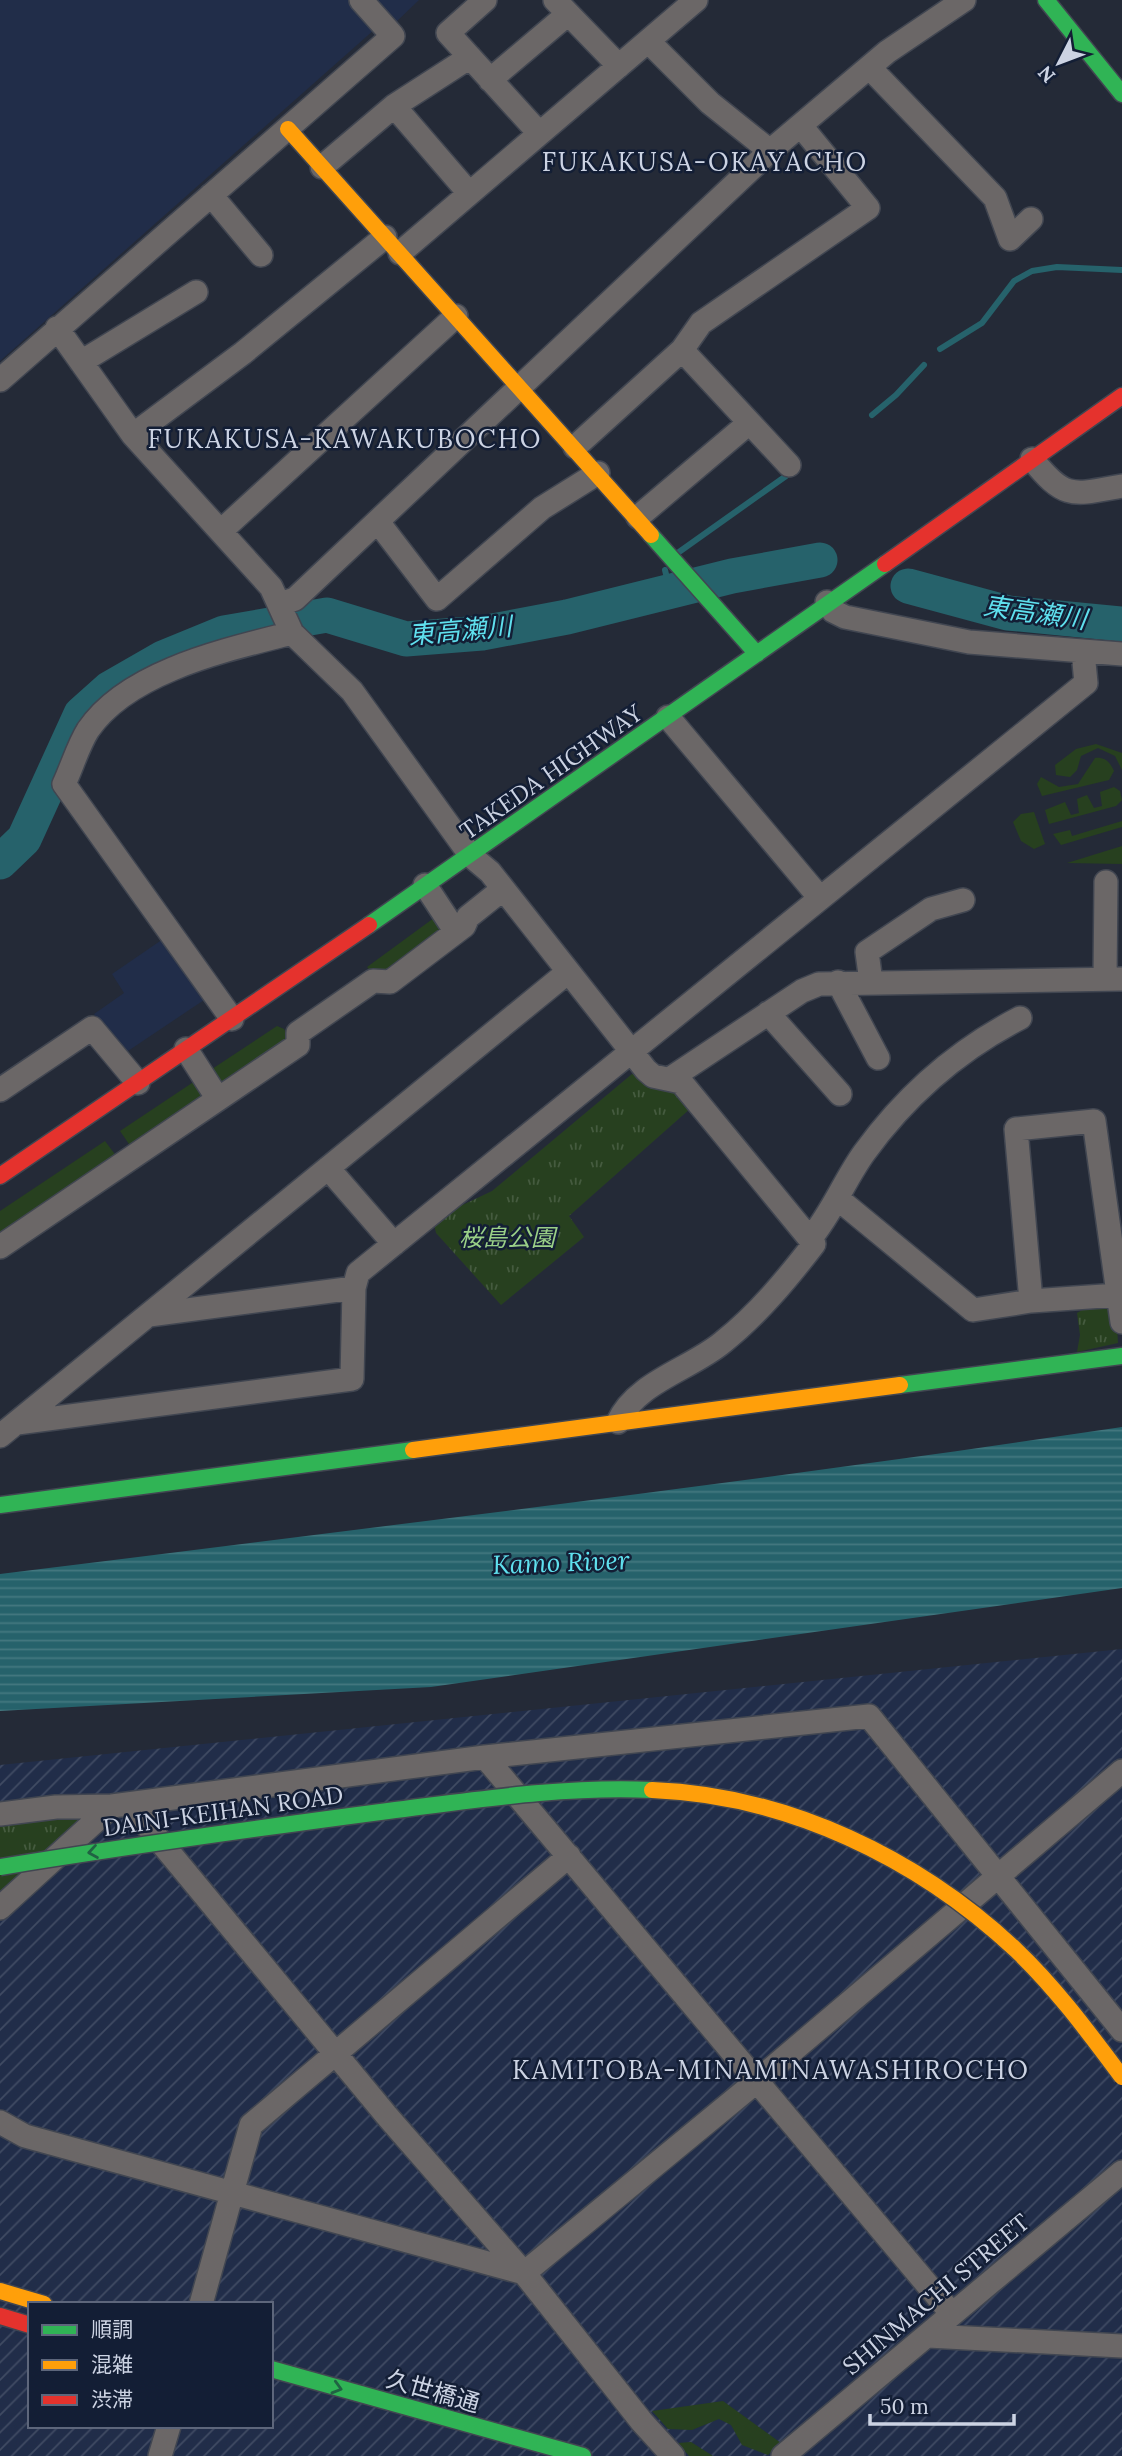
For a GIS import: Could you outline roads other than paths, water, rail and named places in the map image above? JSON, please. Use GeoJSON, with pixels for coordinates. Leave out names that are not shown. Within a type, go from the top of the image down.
{"type":"FeatureCollection","features":[{"type":"Feature","properties":{"kind":"main road"},"geometry":{"type":"LineString","coordinates":[[1046,0],[1122,94]]}},
{"type":"Feature","properties":{"kind":"main road"},"geometry":{"type":"LineString","coordinates":[[288,129],[673,555],[757,654]]}},
{"type":"Feature","properties":{"kind":"main road","name":"TAKEDA HIGHWAY"},"geometry":{"type":"LineString","coordinates":[[1,1174],[471,856],[1122,397]]}},
{"type":"Feature","properties":{"kind":"main road"},"geometry":{"type":"LineString","coordinates":[[0,1505],[1122,1356]]}},
{"type":"Feature","properties":{"kind":"main road","name":"DAINI-KEIHAN ROAD"},"geometry":{"type":"LineString","coordinates":[[0,1867],[193,1837],[452,1803],[586,1789],[667,1789],[715,1795],[769,1808],[825,1827],[928,1879],[975,1913],[1017,1951],[1055,1993],[1122,2077]]}},
{"type":"Feature","properties":{"kind":"main road","name":"DAINI-KEIHAN ROAD"},"geometry":{"type":"LineString","coordinates":[[3,1851],[319,1810],[452,1803]]}},
{"type":"Feature","properties":{"kind":"main road"},"geometry":{"type":"LineString","coordinates":[[0,2291],[37,2302]]}},
{"type":"Feature","properties":{"kind":"main road"},"geometry":{"type":"LineString","coordinates":[[0,2316],[28,2324]]}},
{"type":"Feature","properties":{"kind":"main road","name":"久世橋通"},"geometry":{"type":"LineString","coordinates":[[273,2370],[583,2456]]}},
{"type":"Feature","properties":{"kind":"street"},"geometry":{"type":"LineString","coordinates":[[0,380],[393,36],[361,0]]}},
{"type":"Feature","properties":{"kind":"street"},"geometry":{"type":"LineString","coordinates":[[485,0],[449,33],[539,133]]}},
{"type":"Feature","properties":{"kind":"street"},"geometry":{"type":"LineString","coordinates":[[133,435],[392,245],[469,193],[696,0]]}},
{"type":"Feature","properties":{"kind":"street"},"geometry":{"type":"LineString","coordinates":[[280,604],[295,599],[770,151],[887,51],[964,0]]}},
{"type":"Feature","properties":{"kind":"street"},"geometry":{"type":"LineString","coordinates":[[490,80],[561,7],[619,66]]}},
{"type":"Feature","properties":{"kind":"street"},"geometry":{"type":"LineString","coordinates":[[649,41],[710,103],[770,151]]}},
{"type":"Feature","properties":{"kind":"street"},"geometry":{"type":"LineString","coordinates":[[322,167],[394,106],[470,57]]}},
{"type":"Feature","properties":{"kind":"street"},"geometry":{"type":"LineString","coordinates":[[870,68],[995,198],[1010,239],[1031,219]]}},
{"type":"Feature","properties":{"kind":"street"},"geometry":{"type":"LineString","coordinates":[[394,106],[469,193]]}},
{"type":"Feature","properties":{"kind":"street"},"geometry":{"type":"LineString","coordinates":[[575,447],[682,350],[701,323],[867,208],[801,126]]}},
{"type":"Feature","properties":{"kind":"street"},"geometry":{"type":"LineString","coordinates":[[211,195],[261,255]]}},
{"type":"Feature","properties":{"kind":"street"},"geometry":{"type":"LineString","coordinates":[[81,362],[196,292]]}},
{"type":"Feature","properties":{"kind":"street"},"geometry":{"type":"LineString","coordinates":[[221,531],[456,316]]}},
{"type":"Feature","properties":{"kind":"street"},"geometry":{"type":"LineString","coordinates":[[57,328],[133,435],[271,587],[292,633],[352,691],[471,856],[503,889],[653,1076],[681,1082],[814,1244],[783,1284],[723,1343],[626,1404],[618,1422]]}},
{"type":"Feature","properties":{"kind":"street"},"geometry":{"type":"LineString","coordinates":[[682,350],[789,465]]}},
{"type":"Feature","properties":{"kind":"street"},"geometry":{"type":"LineString","coordinates":[[638,517],[749,423]]}},
{"type":"Feature","properties":{"kind":"street"},"geometry":{"type":"LineString","coordinates":[[1031,459],[1052,484],[1076,494],[1122,486]]}},
{"type":"Feature","properties":{"kind":"street"},"geometry":{"type":"LineString","coordinates":[[378,522],[437,599],[542,508],[598,473]]}},
{"type":"Feature","properties":{"kind":"street"},"geometry":{"type":"LineString","coordinates":[[827,603],[833,611],[845,617],[969,642],[1122,654]]}},
{"type":"Feature","properties":{"kind":"street"},"geometry":{"type":"LineString","coordinates":[[232,1019],[64,784],[88,731],[122,697],[142,684],[213,653],[292,633]]}},
{"type":"Feature","properties":{"kind":"street"},"geometry":{"type":"LineString","coordinates":[[8,1430],[352,1379],[354,1289],[358,1273],[1086,683],[1083,652]]}},
{"type":"Feature","properties":{"kind":"street"},"geometry":{"type":"LineString","coordinates":[[668,717],[820,898]]}},
{"type":"Feature","properties":{"kind":"street"},"geometry":{"type":"LineString","coordinates":[[671,1078],[802,991],[838,982],[1113,978],[1106,882]]}},
{"type":"Feature","properties":{"kind":"street"},"geometry":{"type":"LineString","coordinates":[[425,885],[456,932]]}},
{"type":"Feature","properties":{"kind":"street"},"geometry":{"type":"LineString","coordinates":[[0,1247],[298,1045],[298,1033],[373,981],[390,982],[464,926],[468,917],[503,889]]}},
{"type":"Feature","properties":{"kind":"street"},"geometry":{"type":"LineString","coordinates":[[872,982],[867,952],[931,909],[963,900]]}},
{"type":"Feature","properties":{"kind":"street"},"geometry":{"type":"LineString","coordinates":[[8,1430],[568,972]]}},
{"type":"Feature","properties":{"kind":"street"},"geometry":{"type":"LineString","coordinates":[[838,982],[878,1059]]}},
{"type":"Feature","properties":{"kind":"street"},"geometry":{"type":"LineString","coordinates":[[768,1013],[840,1094]]}},
{"type":"Feature","properties":{"kind":"street"},"geometry":{"type":"LineString","coordinates":[[810,1239],[826,1220],[864,1153],[950,1059],[980,1038],[1020,1018]]}},
{"type":"Feature","properties":{"kind":"street"},"geometry":{"type":"LineString","coordinates":[[0,1090],[92,1028],[138,1083]]}},
{"type":"Feature","properties":{"kind":"street"},"geometry":{"type":"LineString","coordinates":[[186,1049],[218,1099]]}},
{"type":"Feature","properties":{"kind":"street"},"geometry":{"type":"LineString","coordinates":[[1031,1301],[1016,1129],[1094,1121],[1122,1322]]}},
{"type":"Feature","properties":{"kind":"street"},"geometry":{"type":"LineString","coordinates":[[328,1168],[394,1244]]}},
{"type":"Feature","properties":{"kind":"street"},"geometry":{"type":"LineString","coordinates":[[837,1198],[973,1310],[1031,1301],[1118,1295]]}},
{"type":"Feature","properties":{"kind":"street"},"geometry":{"type":"LineString","coordinates":[[148,1315],[354,1289]]}},
{"type":"Feature","properties":{"kind":"street"},"geometry":{"type":"LineString","coordinates":[[0,1814],[56,1807],[121,1805],[485,1757],[869,1716],[1122,2030]]}},
{"type":"Feature","properties":{"kind":"street"},"geometry":{"type":"LineString","coordinates":[[485,1757],[952,2314]]}},
{"type":"Feature","properties":{"kind":"street"},"geometry":{"type":"LineString","coordinates":[[524,2273],[999,1879],[1018,1858],[1122,1772]]}},
{"type":"Feature","properties":{"kind":"street"},"geometry":{"type":"LineString","coordinates":[[0,1908],[121,1805]]}},
{"type":"Feature","properties":{"kind":"street"},"geometry":{"type":"LineString","coordinates":[[121,1805],[524,2273],[642,2422],[673,2456]]}},
{"type":"Feature","properties":{"kind":"street"},"geometry":{"type":"LineString","coordinates":[[202,2302],[251,2125],[569,1856]]}},
{"type":"Feature","properties":{"kind":"street"},"geometry":{"type":"LineString","coordinates":[[0,2122],[25,2136],[524,2273]]}},
{"type":"Feature","properties":{"kind":"street","name":"SHINMACHI STREET"},"geometry":{"type":"LineString","coordinates":[[783,2456],[1122,2172]]}},
{"type":"Feature","properties":{"kind":"street"},"geometry":{"type":"LineString","coordinates":[[928,2336],[1122,2346]]}},
{"type":"Feature","properties":{"kind":"street"},"geometry":{"type":"LineString","coordinates":[[160,2456],[168,2428]]}},
{"type":"Feature","properties":{"kind":"water","name":"Kamo River"},"geometry":{"type":"Polygon","coordinates":[[[1122,1427],[1122,1588],[431,1687],[0,1711],[0,1574],[702,1486],[1122,1427]]]}},
{"type":"Feature","properties":{"kind":"waterway"},"geometry":{"type":"LineString","coordinates":[[940,349],[982,323],[1014,281],[1032,271],[1057,267],[1122,270]]}},
{"type":"Feature","properties":{"kind":"waterway"},"geometry":{"type":"LineString","coordinates":[[872,415],[896,395],[924,365]]}},
{"type":"Feature","properties":{"kind":"waterway"},"geometry":{"type":"LineString","coordinates":[[679,552],[786,476]]}},
{"type":"Feature","properties":{"kind":"waterway","name":"東高瀬川"},"geometry":{"type":"LineString","coordinates":[[0,862],[24,839],[81,714],[109,689],[163,658],[224,633],[327,615],[406,639],[482,633],[567,617],[732,576],[820,560]]}},
{"type":"Feature","properties":{"kind":"waterway"},"geometry":{"type":"LineString","coordinates":[[665,570],[670,591]]}},
{"type":"Feature","properties":{"kind":"waterway","name":"東高瀬川"},"geometry":{"type":"LineString","coordinates":[[908,586],[1008,613],[1122,624]]}},
{"type":"Feature","properties":{"kind":"district","name":"FUKAKUSA-OKAYACHO"},"geometry":{"type":"Point","coordinates":[705,161]}},
{"type":"Feature","properties":{"kind":"district","name":"FUKAKUSA-KAWAKUBOCHO"},"geometry":{"type":"Point","coordinates":[345,438]}},
{"type":"Feature","properties":{"kind":"district","name":"KAMITOBA-MINAMINAWASHIROCHO"},"geometry":{"type":"Point","coordinates":[771,2069]}},
{"type":"Feature","properties":{"kind":"park label","name":"桜島公園"},"geometry":{"type":"Point","coordinates":[507,1237]}}]}
